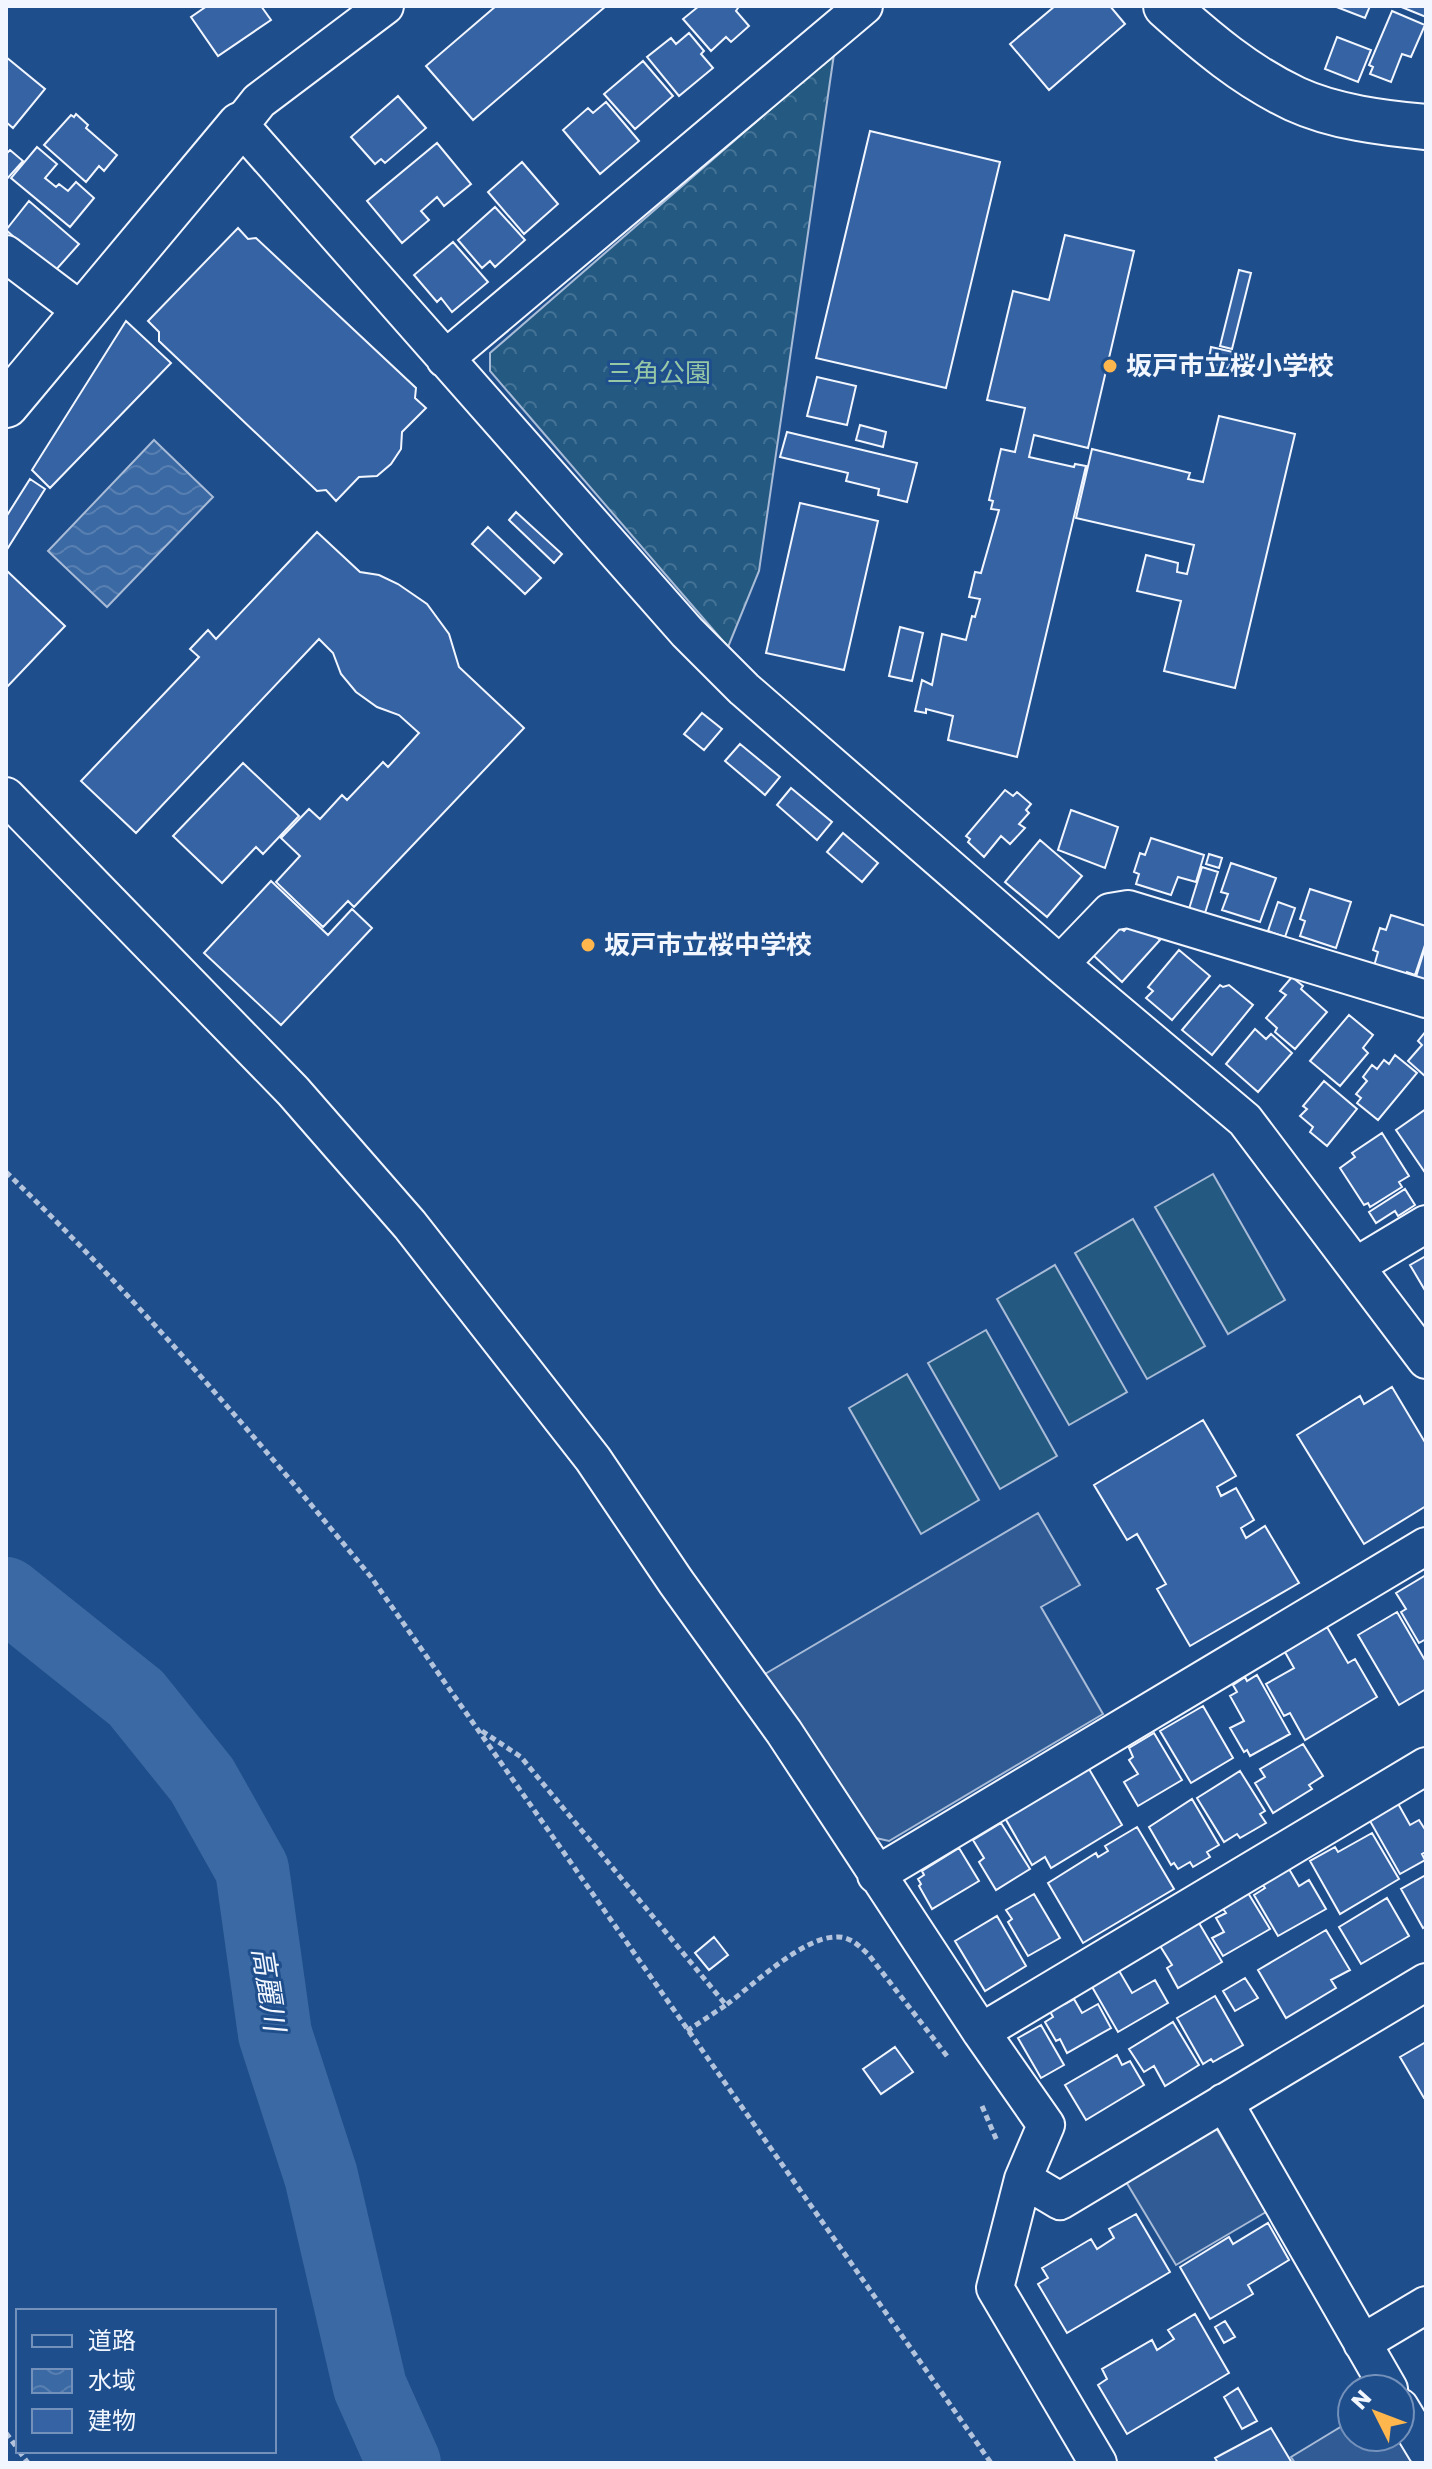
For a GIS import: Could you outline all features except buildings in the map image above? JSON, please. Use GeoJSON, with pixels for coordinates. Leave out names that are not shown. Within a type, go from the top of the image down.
{"type":"FeatureCollection","features":[{"type":"Feature","properties":{"kind":"street"},"geometry":{"type":"LineString","coordinates":[[6,405],[259,101],[385,6]]}},
{"type":"Feature","properties":{"kind":"street"},"geometry":{"type":"LineString","coordinates":[[445,359],[864,6]]}},
{"type":"Feature","properties":{"kind":"street"},"geometry":{"type":"LineString","coordinates":[[1166,6],[1209,45],[1252,76],[1297,100],[1338,113],[1426,127]]}},
{"type":"Feature","properties":{"kind":"street"},"geometry":{"type":"LineString","coordinates":[[240,125],[687,632],[744,689],[1245,1120],[1426,1360]]}},
{"type":"Feature","properties":{"kind":"street"},"geometry":{"type":"LineString","coordinates":[[6,254],[84,313]]}},
{"type":"Feature","properties":{"kind":"street"},"geometry":{"type":"LineString","coordinates":[[6,796],[293,1091],[410,1225],[593,1459],[676,1582],[784,1732],[876,1875],[1046,2125],[1023,2179],[995,2288],[1098,2463]]}},
{"type":"Feature","properties":{"kind":"street"},"geometry":{"type":"LineString","coordinates":[[1060,964],[1110,912],[1128,909],[1426,999]]}},
{"type":"Feature","properties":{"kind":"street"},"geometry":{"type":"LineString","coordinates":[[1356,1266],[1426,1224]]}},
{"type":"Feature","properties":{"kind":"street"},"geometry":{"type":"LineString","coordinates":[[876,1875],[1426,1546]]}},
{"type":"Feature","properties":{"kind":"street"},"geometry":{"type":"LineString","coordinates":[[981,2032],[1426,1766]]}},
{"type":"Feature","properties":{"kind":"street"},"geometry":{"type":"LineString","coordinates":[[1023,2179],[1060,2201],[1426,1982]]}},
{"type":"Feature","properties":{"kind":"street"},"geometry":{"type":"LineString","coordinates":[[1224,2102],[1380,2373]]}},
{"type":"Feature","properties":{"kind":"street"},"geometry":{"type":"LineString","coordinates":[[1362,2343],[1426,2305]]}},
{"type":"Feature","properties":{"kind":"path"},"geometry":{"type":"LineString","coordinates":[[6,1172],[82,1246],[281,1467],[371,1577],[991,2463]]}},
{"type":"Feature","properties":{"kind":"path"},"geometry":{"type":"LineString","coordinates":[[478,1728],[521,1757],[726,2005]]}},
{"type":"Feature","properties":{"kind":"path"},"geometry":{"type":"LineString","coordinates":[[687,2031],[806,1946],[836,1936],[853,1940],[868,1954],[951,2062]]}},
{"type":"Feature","properties":{"kind":"path"},"geometry":{"type":"LineString","coordinates":[[979,2098],[998,2140],[994,2155]]}},
{"type":"Feature","properties":{"kind":"green space","name":"三角公園"},"geometry":{"type":"Polygon","coordinates":[[[834,54],[759,571],[728,647],[490,371],[490,353],[834,54]]]}},
{"type":"Feature","properties":{"kind":"green space"},"geometry":{"type":"Polygon","coordinates":[[[1213,1174],[1285,1300],[1228,1334],[1155,1207],[1213,1174]]]}},
{"type":"Feature","properties":{"kind":"green space"},"geometry":{"type":"Polygon","coordinates":[[[1133,1219],[1205,1346],[1147,1379],[1075,1253],[1133,1219]]]}},
{"type":"Feature","properties":{"kind":"green space"},"geometry":{"type":"Polygon","coordinates":[[[1055,1265],[1127,1392],[1069,1425],[997,1299],[1055,1265]]]}},
{"type":"Feature","properties":{"kind":"green space"},"geometry":{"type":"Polygon","coordinates":[[[986,1330],[1057,1456],[1000,1489],[928,1363],[986,1330]]]}},
{"type":"Feature","properties":{"kind":"green space"},"geometry":{"type":"Polygon","coordinates":[[[907,1374],[979,1500],[921,1534],[849,1408],[907,1374]]]}},
{"type":"Feature","properties":{"kind":"shaded area"},"geometry":{"type":"Polygon","coordinates":[[[1038,1513],[1080,1585],[1041,1607],[1103,1714],[889,1841],[876,1838],[765,1674],[1038,1513]]]}},
{"type":"Feature","properties":{"kind":"shaded area"},"geometry":{"type":"Polygon","coordinates":[[[1215,2126],[1266,2212],[1176,2265],[1125,2180],[1215,2126]]]}},
{"type":"Feature","properties":{"kind":"shaded area"},"geometry":{"type":"Polygon","coordinates":[[[1336,2430],[1336,2453],[1407,2453],[1413,2463],[1295,2463],[1291,2457],[1336,2430]]]}},
{"type":"Feature","properties":{"kind":"water"},"geometry":{"type":"Polygon","coordinates":[[[154,440],[213,497],[107,607],[48,551],[154,440]]]}},
{"type":"Feature","properties":{"kind":"waterway","name":"高麗川"},"geometry":{"type":"LineString","coordinates":[[6,1594],[136,1698],[202,1780],[252,1869],[275,2034],[321,2176],[370,2387],[404,2463]]}},
{"type":"Feature","properties":{"kind":"place","name":"坂戸市立桜小学校"},"geometry":{"type":"Point","coordinates":[1110,366]}},
{"type":"Feature","properties":{"kind":"place","name":"坂戸市立桜中学校"},"geometry":{"type":"Point","coordinates":[588,945]}}]}
